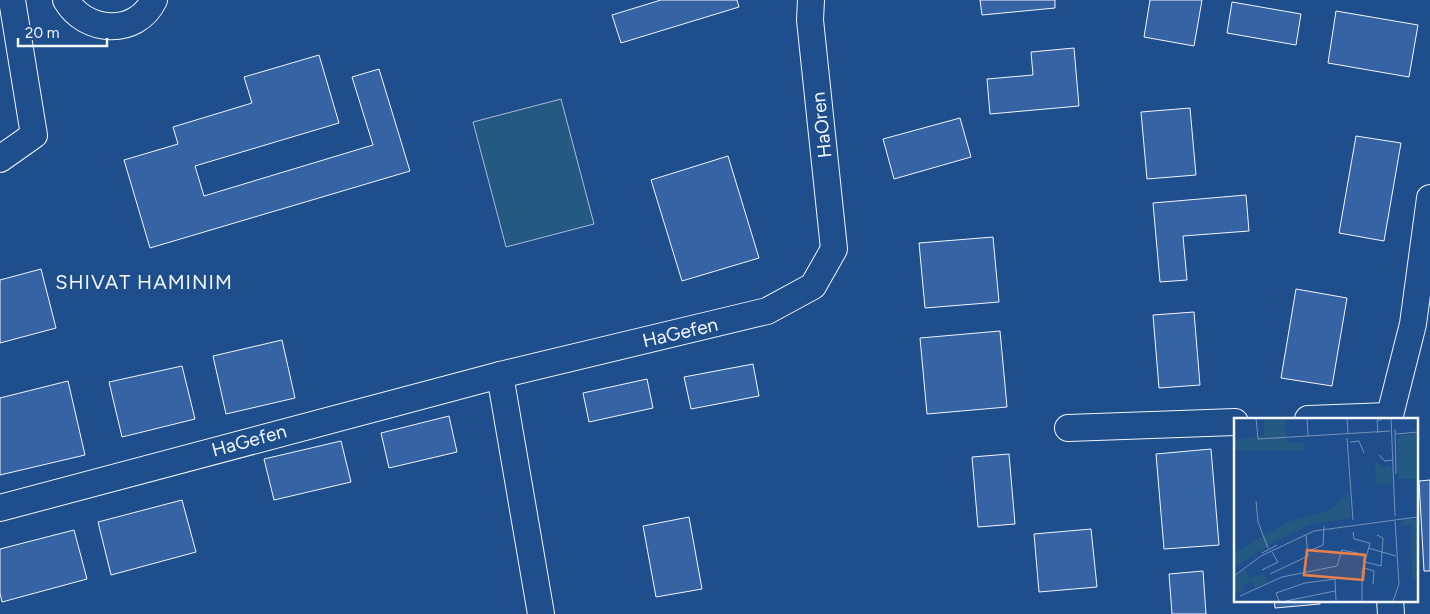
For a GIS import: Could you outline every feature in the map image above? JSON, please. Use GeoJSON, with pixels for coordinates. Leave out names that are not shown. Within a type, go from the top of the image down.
{"type":"FeatureCollection","features":[{"type":"Feature","properties":{"kind":"street"},"geometry":{"type":"LineString","coordinates":[[0,159],[34,135],[12,0]]}},
{"type":"Feature","properties":{"kind":"street"},"geometry":{"type":"LineString","coordinates":[[66,0],[75,12],[89,23],[116,27],[140,17],[154,0]]}},
{"type":"Feature","properties":{"kind":"street","name":"HaOren"},"geometry":{"type":"LineString","coordinates":[[811,0],[810,20],[834,249]]}},
{"type":"Feature","properties":{"kind":"street"},"geometry":{"type":"LineString","coordinates":[[1348,418],[1389,417],[1422,325],[1430,198]]}},
{"type":"Feature","properties":{"kind":"street","name":"HaGefen"},"geometry":{"type":"LineString","coordinates":[[0,508],[500,375],[767,311],[813,286],[834,249]]}},
{"type":"Feature","properties":{"kind":"street"},"geometry":{"type":"LineString","coordinates":[[500,375],[541,614]]}},
{"type":"Feature","properties":{"kind":"street"},"geometry":{"type":"LineString","coordinates":[[1068,428],[1234,422]]}},
{"type":"Feature","properties":{"kind":"shaded area"},"geometry":{"type":"Polygon","coordinates":[[[561,99],[594,224],[506,247],[473,122],[561,99]]]}},
{"type":"Feature","properties":{"kind":"building"},"geometry":{"type":"Polygon","coordinates":[[[661,0],[737,0],[739,7],[621,43],[612,15],[661,0]]]}},
{"type":"Feature","properties":{"kind":"building"},"geometry":{"type":"Polygon","coordinates":[[[980,0],[1055,0],[1055,8],[982,15],[980,0]]]}},
{"type":"Feature","properties":{"kind":"building"},"geometry":{"type":"Polygon","coordinates":[[[1150,0],[1202,0],[1194,46],[1144,37],[1150,0]]]}},
{"type":"Feature","properties":{"kind":"building"},"geometry":{"type":"Polygon","coordinates":[[[1232,2],[1301,14],[1296,45],[1227,33],[1232,2]]]}},
{"type":"Feature","properties":{"kind":"building"},"geometry":{"type":"Polygon","coordinates":[[[1336,11],[1418,25],[1409,77],[1328,63],[1336,11]]]}},
{"type":"Feature","properties":{"kind":"building"},"geometry":{"type":"Polygon","coordinates":[[[1074,48],[1079,106],[990,114],[987,79],[1033,75],[1031,52],[1074,48]]]}},
{"type":"Feature","properties":{"kind":"building"},"geometry":{"type":"Polygon","coordinates":[[[319,55],[339,123],[195,166],[204,196],[373,145],[352,77],[379,69],[410,171],[150,248],[124,160],[178,144],[173,127],[252,103],[244,77],[319,55]]]}},
{"type":"Feature","properties":{"kind":"building"},"geometry":{"type":"Polygon","coordinates":[[[1190,108],[1196,175],[1147,179],[1141,112],[1190,108]]]}},
{"type":"Feature","properties":{"kind":"building"},"geometry":{"type":"Polygon","coordinates":[[[960,118],[971,157],[894,179],[883,139],[960,118]]]}},
{"type":"Feature","properties":{"kind":"building"},"geometry":{"type":"Polygon","coordinates":[[[1356,136],[1401,143],[1384,241],[1339,233],[1356,136]]]}},
{"type":"Feature","properties":{"kind":"building"},"geometry":{"type":"Polygon","coordinates":[[[728,156],[759,258],[682,281],[651,180],[728,156]]]}},
{"type":"Feature","properties":{"kind":"building"},"geometry":{"type":"Polygon","coordinates":[[[1246,195],[1249,231],[1183,236],[1187,280],[1160,282],[1153,203],[1246,195]]]}},
{"type":"Feature","properties":{"kind":"building"},"geometry":{"type":"Polygon","coordinates":[[[993,237],[999,302],[925,308],[919,243],[993,237]]]}},
{"type":"Feature","properties":{"kind":"building"},"geometry":{"type":"Polygon","coordinates":[[[41,269],[56,328],[0,343],[0,280],[41,269]]]}},
{"type":"Feature","properties":{"kind":"building"},"geometry":{"type":"Polygon","coordinates":[[[1296,289],[1347,298],[1332,386],[1281,378],[1296,289]]]}},
{"type":"Feature","properties":{"kind":"building"},"geometry":{"type":"Polygon","coordinates":[[[1194,312],[1200,385],[1159,388],[1153,315],[1194,312]]]}},
{"type":"Feature","properties":{"kind":"building"},"geometry":{"type":"Polygon","coordinates":[[[1000,331],[1007,407],[927,414],[920,338],[1000,331]]]}},
{"type":"Feature","properties":{"kind":"building"},"geometry":{"type":"Polygon","coordinates":[[[282,340],[295,398],[226,414],[213,356],[282,340]]]}},
{"type":"Feature","properties":{"kind":"building"},"geometry":{"type":"Polygon","coordinates":[[[753,364],[759,396],[691,409],[684,377],[753,364]]]}},
{"type":"Feature","properties":{"kind":"building"},"geometry":{"type":"Polygon","coordinates":[[[182,366],[195,419],[122,437],[109,382],[182,366]]]}},
{"type":"Feature","properties":{"kind":"building"},"geometry":{"type":"Polygon","coordinates":[[[647,379],[653,408],[589,422],[583,393],[647,379]]]}},
{"type":"Feature","properties":{"kind":"building"},"geometry":{"type":"Polygon","coordinates":[[[68,381],[85,455],[0,475],[0,398],[68,381]]]}},
{"type":"Feature","properties":{"kind":"building"},"geometry":{"type":"Polygon","coordinates":[[[449,416],[457,452],[389,468],[381,433],[449,416]]]}},
{"type":"Feature","properties":{"kind":"building"},"geometry":{"type":"Polygon","coordinates":[[[341,441],[351,482],[274,500],[264,459],[341,441]]]}},
{"type":"Feature","properties":{"kind":"building"},"geometry":{"type":"Polygon","coordinates":[[[1211,449],[1219,545],[1164,549],[1156,454],[1211,449]]]}},
{"type":"Feature","properties":{"kind":"building"},"geometry":{"type":"Polygon","coordinates":[[[1009,454],[1015,524],[978,527],[972,457],[1009,454]]]}},
{"type":"Feature","properties":{"kind":"building"},"geometry":{"type":"Polygon","coordinates":[[[1430,480],[1430,571],[1424,571],[1419,481],[1430,480]]]}},
{"type":"Feature","properties":{"kind":"building"},"geometry":{"type":"Polygon","coordinates":[[[182,500],[196,552],[111,575],[98,522],[182,500]]]}},
{"type":"Feature","properties":{"kind":"building"},"geometry":{"type":"Polygon","coordinates":[[[689,517],[702,589],[656,597],[643,526],[689,517]]]}},
{"type":"Feature","properties":{"kind":"building"},"geometry":{"type":"Polygon","coordinates":[[[1091,529],[1097,587],[1039,592],[1034,534],[1091,529]]]}},
{"type":"Feature","properties":{"kind":"building"},"geometry":{"type":"Polygon","coordinates":[[[74,530],[87,579],[2,602],[0,593],[0,549],[74,530]]]}},
{"type":"Feature","properties":{"kind":"building"},"geometry":{"type":"Polygon","coordinates":[[[1203,571],[1206,614],[1172,614],[1169,574],[1203,571]]]}},
{"type":"Feature","properties":{"kind":"building"},"geometry":{"type":"Polygon","coordinates":[[[1274,602],[1320,602],[1320,604],[1275,608],[1274,602]]]}},
{"type":"Feature","properties":{"kind":"district","name":"SHIVAT HAMINIM"},"geometry":{"type":"Point","coordinates":[144,282]}}]}
